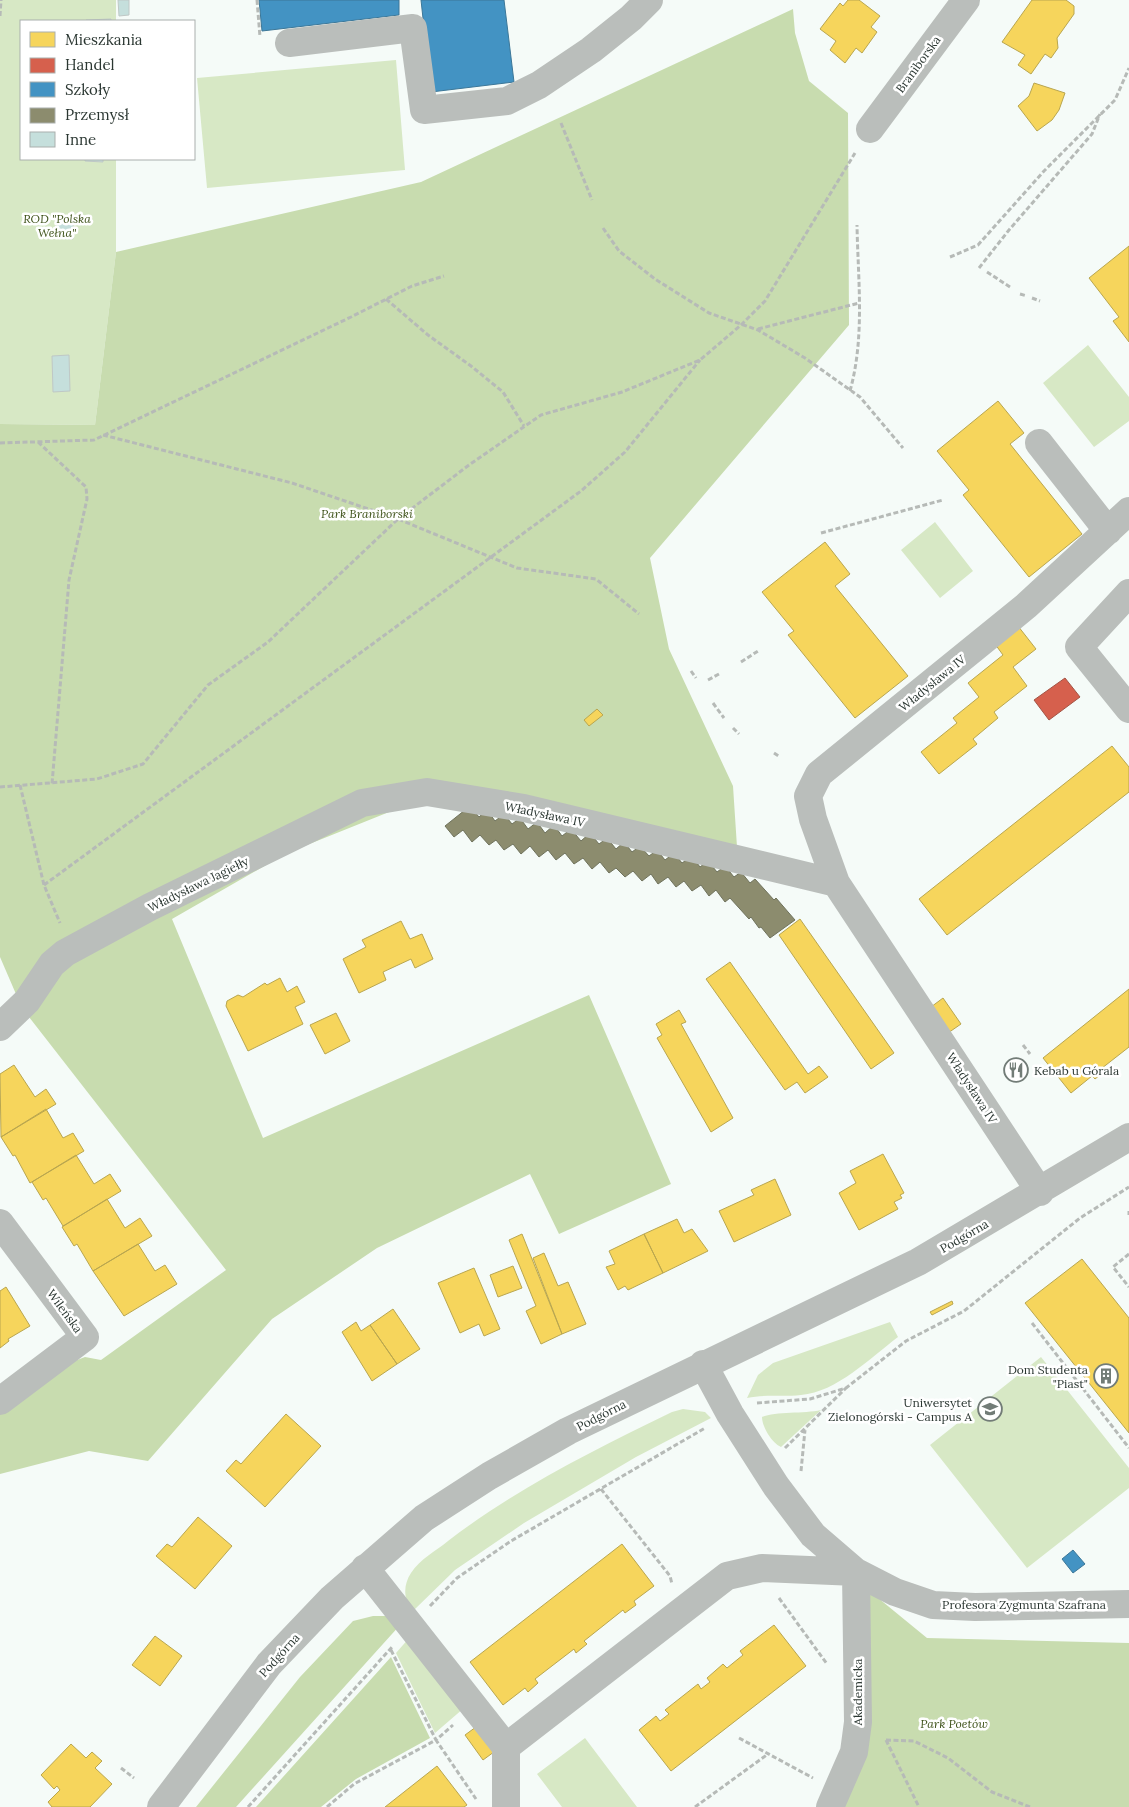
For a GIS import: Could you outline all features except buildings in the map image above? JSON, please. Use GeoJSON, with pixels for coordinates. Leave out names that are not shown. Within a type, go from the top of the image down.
{"type":"FeatureCollection","features":[{"type":"Feature","properties":{"kind":"street"},"geometry":{"type":"LineString","coordinates":[[289,43],[412,28],[424,110],[507,101],[539,85],[591,50],[631,18],[649,0]]}},
{"type":"Feature","properties":{"kind":"street","name":"Braniborska"},"geometry":{"type":"LineString","coordinates":[[870,129],[966,0]]}},
{"type":"Feature","properties":{"kind":"street"},"geometry":{"type":"LineString","coordinates":[[1039,443],[1108,531]]}},
{"type":"Feature","properties":{"kind":"street","name":"Władysława IV"},"geometry":{"type":"LineString","coordinates":[[1040,1192],[836,884],[813,819],[808,796],[819,774],[1026,606],[1129,511]]}},
{"type":"Feature","properties":{"kind":"street"},"geometry":{"type":"LineString","coordinates":[[1129,593],[1079,647],[1129,708]]}},
{"type":"Feature","properties":{"kind":"street","name":"Władysława IV"},"geometry":{"type":"LineString","coordinates":[[427,792],[524,808],[836,884]]}},
{"type":"Feature","properties":{"kind":"street","name":"Władysława Jagiełły"},"geometry":{"type":"LineString","coordinates":[[0,1027],[27,1001],[52,964],[71,949],[362,804],[427,792]]}},
{"type":"Feature","properties":{"kind":"street","name":"Podgórna"},"geometry":{"type":"LineString","coordinates":[[161,1807],[269,1664],[332,1598],[424,1518],[489,1476],[568,1431],[703,1364],[824,1309],[918,1262],[1040,1192],[1129,1137]]}},
{"type":"Feature","properties":{"kind":"street","name":"Wileńska"},"geometry":{"type":"LineString","coordinates":[[0,1223],[85,1338],[0,1401]]}},
{"type":"Feature","properties":{"kind":"street","name":"Profesora Zygmunta Szafrana"},"geometry":{"type":"LineString","coordinates":[[703,1364],[730,1414],[776,1486],[813,1535],[856,1572],[895,1592],[933,1605],[975,1607],[1129,1604]]}},
{"type":"Feature","properties":{"kind":"street"},"geometry":{"type":"LineString","coordinates":[[365,1568],[506,1747],[506,1807]]}},
{"type":"Feature","properties":{"kind":"street"},"geometry":{"type":"LineString","coordinates":[[506,1747],[727,1576],[759,1569],[856,1572]]}},
{"type":"Feature","properties":{"kind":"street","name":"Akademicka"},"geometry":{"type":"LineString","coordinates":[[830,1807],[854,1752],[858,1722],[856,1572]]}},
{"type":"Feature","properties":{"kind":"path"},"geometry":{"type":"LineString","coordinates":[[0,16],[1,0]]}},
{"type":"Feature","properties":{"kind":"path"},"geometry":{"type":"LineString","coordinates":[[950,257],[978,245],[1101,112],[1115,100],[1128,69]]}},
{"type":"Feature","properties":{"kind":"path"},"geometry":{"type":"LineString","coordinates":[[979,268],[1009,230],[1092,134],[1101,112]]}},
{"type":"Feature","properties":{"kind":"path"},"geometry":{"type":"LineString","coordinates":[[561,123],[592,200]]}},
{"type":"Feature","properties":{"kind":"path"},"geometry":{"type":"LineString","coordinates":[[44,885],[581,491],[625,452],[700,360],[741,325],[765,301],[870,129]]}},
{"type":"Feature","properties":{"kind":"path"},"geometry":{"type":"LineString","coordinates":[[850,391],[856,369],[860,339],[857,225]]}},
{"type":"Feature","properties":{"kind":"path"},"geometry":{"type":"LineString","coordinates":[[603,228],[619,251],[655,279],[709,313],[758,330],[805,358],[860,397],[903,448]]}},
{"type":"Feature","properties":{"kind":"path"},"geometry":{"type":"LineString","coordinates":[[987,272],[1010,287]]}},
{"type":"Feature","properties":{"kind":"path"},"geometry":{"type":"LineString","coordinates":[[0,443],[94,440],[352,317],[412,286],[444,276]]}},
{"type":"Feature","properties":{"kind":"path"},"geometry":{"type":"LineString","coordinates":[[1020,294],[1027,296]]}},
{"type":"Feature","properties":{"kind":"path"},"geometry":{"type":"LineString","coordinates":[[1032,298],[1040,301]]}},
{"type":"Feature","properties":{"kind":"path"},"geometry":{"type":"LineString","coordinates":[[386,299],[428,335],[503,392],[524,426]]}},
{"type":"Feature","properties":{"kind":"path"},"geometry":{"type":"LineString","coordinates":[[758,330],[859,302]]}},
{"type":"Feature","properties":{"kind":"path"},"geometry":{"type":"LineString","coordinates":[[0,787],[97,779],[143,764],[208,685],[268,642],[398,519],[524,426],[541,414],[622,392],[700,360]]}},
{"type":"Feature","properties":{"kind":"path"},"geometry":{"type":"LineString","coordinates":[[103,435],[292,483],[398,519],[518,568],[596,579],[639,614]]}},
{"type":"Feature","properties":{"kind":"path"},"geometry":{"type":"LineString","coordinates":[[37,442],[86,487],[87,499],[69,580],[52,784]]}},
{"type":"Feature","properties":{"kind":"path"},"geometry":{"type":"LineString","coordinates":[[821,533],[943,500]]}},
{"type":"Feature","properties":{"kind":"path"},"geometry":{"type":"LineString","coordinates":[[740,662],[758,651]]}},
{"type":"Feature","properties":{"kind":"path"},"geometry":{"type":"LineString","coordinates":[[691,671],[696,678]]}},
{"type":"Feature","properties":{"kind":"path"},"geometry":{"type":"LineString","coordinates":[[708,680],[719,674]]}},
{"type":"Feature","properties":{"kind":"path"},"geometry":{"type":"LineString","coordinates":[[713,703],[724,718]]}},
{"type":"Feature","properties":{"kind":"path"},"geometry":{"type":"LineString","coordinates":[[733,728],[739,734]]}},
{"type":"Feature","properties":{"kind":"path"},"geometry":{"type":"LineString","coordinates":[[774,753],[780,757]]}},
{"type":"Feature","properties":{"kind":"path"},"geometry":{"type":"LineString","coordinates":[[20,785],[44,885],[71,949]]}},
{"type":"Feature","properties":{"kind":"path"},"geometry":{"type":"LineString","coordinates":[[1023,1045],[1030,1054]]}},
{"type":"Feature","properties":{"kind":"path"},"geometry":{"type":"LineString","coordinates":[[784,1449],[846,1388],[906,1341],[964,1311],[1080,1218],[1129,1187]]}},
{"type":"Feature","properties":{"kind":"path"},"geometry":{"type":"LineString","coordinates":[[1128,1211],[1129,1215]]}},
{"type":"Feature","properties":{"kind":"path"},"geometry":{"type":"LineString","coordinates":[[1129,1254],[1113,1267],[1129,1287]]}},
{"type":"Feature","properties":{"kind":"path"},"geometry":{"type":"LineString","coordinates":[[1032,1323],[1129,1448]]}},
{"type":"Feature","properties":{"kind":"path"},"geometry":{"type":"LineString","coordinates":[[248,1807],[390,1649],[457,1578],[512,1541],[748,1404],[810,1399],[846,1388]]}},
{"type":"Feature","properties":{"kind":"path"},"geometry":{"type":"LineString","coordinates":[[801,1472],[805,1429]]}},
{"type":"Feature","properties":{"kind":"path"},"geometry":{"type":"LineString","coordinates":[[601,1489],[670,1576],[672,1584],[668,1593]]}},
{"type":"Feature","properties":{"kind":"path"},"geometry":{"type":"LineString","coordinates":[[759,1569],[830,1668]]}},
{"type":"Feature","properties":{"kind":"path"},"geometry":{"type":"LineString","coordinates":[[390,1649],[436,1740],[481,1807]]}},
{"type":"Feature","properties":{"kind":"path"},"geometry":{"type":"LineString","coordinates":[[327,1807],[354,1784],[436,1740],[474,1706]]}},
{"type":"Feature","properties":{"kind":"path"},"geometry":{"type":"LineString","coordinates":[[858,1722],[886,1740],[914,1741],[948,1758],[992,1792],[1030,1807]]}},
{"type":"Feature","properties":{"kind":"path"},"geometry":{"type":"LineString","coordinates":[[739,1738],[815,1780]]}},
{"type":"Feature","properties":{"kind":"path"},"geometry":{"type":"LineString","coordinates":[[886,1740],[919,1807]]}},
{"type":"Feature","properties":{"kind":"path"},"geometry":{"type":"LineString","coordinates":[[695,1807],[768,1754]]}},
{"type":"Feature","properties":{"kind":"path"},"geometry":{"type":"LineString","coordinates":[[121,1768],[134,1778]]}},
{"type":"Feature","properties":{"kind":"green space","name":"ROD \"Polska Wełna\""},"geometry":{"type":"Polygon","coordinates":[[[0,0],[116,0],[116,20],[20,20],[20,160],[116,160],[116,252],[95,425],[0,424],[0,0]]]}},
{"type":"Feature","properties":{"kind":"green space","name":"Park Braniborski"},"geometry":{"type":"Polygon","coordinates":[[[793,9],[795,33],[809,81],[848,113],[849,325],[650,558],[669,649],[733,786],[737,847],[457,789],[409,804],[287,853],[172,919],[263,1138],[589,995],[671,1184],[559,1234],[530,1174],[377,1248],[272,1319],[148,1461],[89,1451],[0,1474],[0,1407],[35,1376],[85,1357],[101,1360],[226,1270],[22,1008],[0,957],[0,424],[95,425],[116,252],[421,182],[793,9]]]}},
{"type":"Feature","properties":{"kind":"green space"},"geometry":{"type":"Polygon","coordinates":[[[396,60],[405,170],[207,188],[197,78],[396,60]]]}},
{"type":"Feature","properties":{"kind":"green space"},"geometry":{"type":"Polygon","coordinates":[[[1088,345],[1129,397],[1129,421],[1094,447],[1043,383],[1088,345]]]}},
{"type":"Feature","properties":{"kind":"green space"},"geometry":{"type":"Polygon","coordinates":[[[935,522],[973,571],[940,598],[901,550],[935,522]]]}},
{"type":"Feature","properties":{"kind":"green space"},"geometry":{"type":"Polygon","coordinates":[[[890,1322],[898,1337],[853,1373],[827,1388],[801,1395],[747,1398],[758,1375],[773,1363],[890,1322]]]}},
{"type":"Feature","properties":{"kind":"green space"},"geometry":{"type":"Polygon","coordinates":[[[1041,1357],[1129,1468],[1129,1488],[1027,1568],[930,1445],[1041,1357]]]}},
{"type":"Feature","properties":{"kind":"green space"},"geometry":{"type":"Polygon","coordinates":[[[683,1409],[705,1412],[711,1418],[636,1457],[524,1523],[455,1570],[413,1611],[410,1607],[405,1592],[408,1578],[428,1555],[474,1522],[529,1487],[643,1426],[672,1412],[683,1409]]]}},
{"type":"Feature","properties":{"kind":"green space"},"geometry":{"type":"Polygon","coordinates":[[[821,1410],[781,1447],[771,1438],[762,1421],[762,1417],[768,1415],[821,1410]]]}},
{"type":"Feature","properties":{"kind":"green space","name":"Park Poetów"},"geometry":{"type":"Polygon","coordinates":[[[861,1584],[927,1638],[1129,1643],[1129,1807],[835,1807],[861,1584]]]}},
{"type":"Feature","properties":{"kind":"green space"},"geometry":{"type":"Polygon","coordinates":[[[373,1616],[391,1616],[401,1624],[236,1807],[196,1807],[300,1677],[353,1621],[373,1616]]]}},
{"type":"Feature","properties":{"kind":"green space"},"geometry":{"type":"Polygon","coordinates":[[[410,1637],[464,1708],[435,1733],[396,1653],[410,1637]]]}},
{"type":"Feature","properties":{"kind":"green space"},"geometry":{"type":"Polygon","coordinates":[[[391,1657],[430,1738],[356,1779],[321,1807],[256,1807],[391,1657]]]}},
{"type":"Feature","properties":{"kind":"green space"},"geometry":{"type":"Polygon","coordinates":[[[585,1738],[637,1807],[562,1807],[537,1774],[585,1738]]]}},
{"type":"Feature","properties":{"kind":"place","name":"Kebab u Górala"},"geometry":{"type":"Point","coordinates":[1016,1070]}},
{"type":"Feature","properties":{"kind":"place","name":"Dom Studenta \"Piast\""},"geometry":{"type":"Point","coordinates":[1106,1376]}},
{"type":"Feature","properties":{"kind":"place","name":"Uniwersytet Zielonogórski - Campus A"},"geometry":{"type":"Point","coordinates":[990,1409]}}]}
